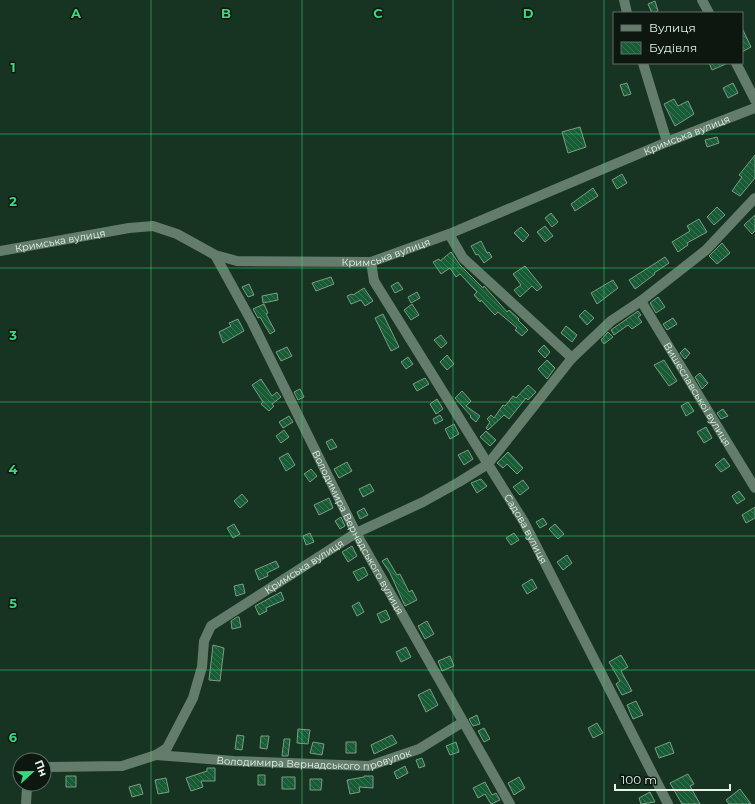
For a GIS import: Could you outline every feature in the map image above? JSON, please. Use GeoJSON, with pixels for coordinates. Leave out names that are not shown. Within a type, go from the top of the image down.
{"type":"FeatureCollection","features":[{"type":"Feature","properties":{"kind":"street"},"geometry":{"type":"LineString","coordinates":[[624,0],[628,12]]}},
{"type":"Feature","properties":{"kind":"street"},"geometry":{"type":"LineString","coordinates":[[702,0],[708,12]]}},
{"type":"Feature","properties":{"kind":"street"},"geometry":{"type":"LineString","coordinates":[[643,64],[667,142]]}},
{"type":"Feature","properties":{"kind":"street"},"geometry":{"type":"LineString","coordinates":[[737,64],[755,100]]}},
{"type":"Feature","properties":{"kind":"street","name":"Кримська вулиця"},"geometry":{"type":"LineString","coordinates":[[0,251],[129,228],[153,226],[177,234],[215,254],[237,261],[371,262],[450,234],[667,142],[755,108]]}},
{"type":"Feature","properties":{"kind":"street","name":"Кримська вулиця"},"geometry":{"type":"LineString","coordinates":[[156,755],[167,748],[193,698],[202,667],[204,641],[211,626],[356,533],[422,502],[488,464],[572,358],[611,320],[641,301],[706,250],[755,198]]}},
{"type":"Feature","properties":{"kind":"street"},"geometry":{"type":"LineString","coordinates":[[450,234],[463,258],[572,358]]}},
{"type":"Feature","properties":{"kind":"street","name":"Володимира Вернадського вулиця"},"geometry":{"type":"LineString","coordinates":[[215,254],[252,322],[356,533],[510,804]]}},
{"type":"Feature","properties":{"kind":"street","name":"Садова вулиця"},"geometry":{"type":"LineString","coordinates":[[371,262],[374,281],[524,522],[668,804]]}},
{"type":"Feature","properties":{"kind":"street","name":"Вишеславської вулиця"},"geometry":{"type":"LineString","coordinates":[[641,301],[755,488]]}},
{"type":"Feature","properties":{"kind":"street","name":"Володимира Вернадського провулок"},"geometry":{"type":"LineString","coordinates":[[156,755],[234,761],[369,766],[419,749],[464,722]]}},
{"type":"Feature","properties":{"kind":"street"},"geometry":{"type":"LineString","coordinates":[[52,769],[122,766],[156,755]]}},
{"type":"Feature","properties":{"kind":"street"},"geometry":{"type":"LineString","coordinates":[[26,804],[27,792]]}},
{"type":"Feature","properties":{"kind":"building"},"geometry":{"type":"Polygon","coordinates":[[[655,1],[658,11],[652,12],[648,4],[655,1]]]}},
{"type":"Feature","properties":{"kind":"building"},"geometry":{"type":"Polygon","coordinates":[[[743,30],[751,47],[743,51],[743,30]]]}},
{"type":"Feature","properties":{"kind":"building"},"geometry":{"type":"Polygon","coordinates":[[[709,64],[726,64],[712,70],[709,64]]]}},
{"type":"Feature","properties":{"kind":"building"},"geometry":{"type":"Polygon","coordinates":[[[627,83],[631,94],[624,96],[620,85],[627,83]]]}},
{"type":"Feature","properties":{"kind":"building"},"geometry":{"type":"Polygon","coordinates":[[[733,83],[738,93],[728,98],[723,88],[733,83]]]}},
{"type":"Feature","properties":{"kind":"building"},"geometry":{"type":"Polygon","coordinates":[[[674,99],[678,106],[688,101],[694,114],[675,126],[664,104],[674,99]]]}},
{"type":"Feature","properties":{"kind":"building"},"geometry":{"type":"Polygon","coordinates":[[[580,127],[586,147],[568,153],[562,132],[580,127]]]}},
{"type":"Feature","properties":{"kind":"building"},"geometry":{"type":"Polygon","coordinates":[[[717,137],[719,143],[707,147],[705,140],[717,137]]]}},
{"type":"Feature","properties":{"kind":"building"},"geometry":{"type":"Polygon","coordinates":[[[755,155],[755,178],[740,196],[732,191],[742,177],[739,175],[755,155]]]}},
{"type":"Feature","properties":{"kind":"building"},"geometry":{"type":"Polygon","coordinates":[[[622,174],[627,183],[617,189],[612,180],[622,174]]]}},
{"type":"Feature","properties":{"kind":"building"},"geometry":{"type":"Polygon","coordinates":[[[593,188],[598,196],[575,211],[571,204],[593,188]]]}},
{"type":"Feature","properties":{"kind":"building"},"geometry":{"type":"Polygon","coordinates":[[[717,207],[725,215],[714,225],[707,217],[717,207]]]}},
{"type":"Feature","properties":{"kind":"building"},"geometry":{"type":"Polygon","coordinates":[[[551,213],[558,222],[552,227],[545,218],[551,213]]]}},
{"type":"Feature","properties":{"kind":"building"},"geometry":{"type":"Polygon","coordinates":[[[755,215],[755,231],[752,234],[744,225],[755,215]]]}},
{"type":"Feature","properties":{"kind":"building"},"geometry":{"type":"Polygon","coordinates":[[[699,219],[707,232],[687,243],[688,245],[678,252],[672,242],[690,231],[687,226],[699,219]]]}},
{"type":"Feature","properties":{"kind":"building"},"geometry":{"type":"Polygon","coordinates":[[[545,226],[553,236],[545,242],[537,232],[545,226]]]}},
{"type":"Feature","properties":{"kind":"building"},"geometry":{"type":"Polygon","coordinates":[[[521,227],[529,235],[523,242],[514,233],[521,227]]]}},
{"type":"Feature","properties":{"kind":"building"},"geometry":{"type":"Polygon","coordinates":[[[481,241],[487,253],[489,252],[492,257],[484,263],[478,254],[476,255],[471,246],[481,241]]]}},
{"type":"Feature","properties":{"kind":"building"},"geometry":{"type":"Polygon","coordinates":[[[722,243],[730,253],[717,264],[709,256],[722,243]]]}},
{"type":"Feature","properties":{"kind":"building"},"geometry":{"type":"Polygon","coordinates":[[[451,252],[460,265],[483,288],[484,286],[507,312],[509,310],[519,319],[518,320],[528,330],[522,336],[515,330],[517,328],[498,312],[495,315],[481,300],[480,302],[474,295],[477,292],[460,274],[456,277],[450,268],[441,274],[433,262],[439,259],[440,261],[451,252]]]}},
{"type":"Feature","properties":{"kind":"building"},"geometry":{"type":"Polygon","coordinates":[[[665,257],[669,263],[635,289],[629,280],[665,257]]]}},
{"type":"Feature","properties":{"kind":"building"},"geometry":{"type":"Polygon","coordinates":[[[525,266],[542,287],[537,291],[532,286],[520,297],[514,290],[521,285],[513,274],[525,266]]]}},
{"type":"Feature","properties":{"kind":"building"},"geometry":{"type":"Polygon","coordinates":[[[331,277],[334,284],[316,291],[312,283],[331,277]]]}},
{"type":"Feature","properties":{"kind":"building"},"geometry":{"type":"Polygon","coordinates":[[[613,280],[618,288],[597,304],[591,293],[613,280]]]}},
{"type":"Feature","properties":{"kind":"building"},"geometry":{"type":"Polygon","coordinates":[[[398,282],[403,289],[395,293],[391,286],[398,282]]]}},
{"type":"Feature","properties":{"kind":"building"},"geometry":{"type":"Polygon","coordinates":[[[249,284],[254,295],[248,297],[242,287],[249,284]]]}},
{"type":"Feature","properties":{"kind":"building"},"geometry":{"type":"Polygon","coordinates":[[[364,288],[373,301],[365,306],[361,300],[351,304],[347,296],[353,295],[364,288]]]}},
{"type":"Feature","properties":{"kind":"building"},"geometry":{"type":"Polygon","coordinates":[[[417,292],[420,298],[411,303],[408,297],[417,292]]]}},
{"type":"Feature","properties":{"kind":"building"},"geometry":{"type":"Polygon","coordinates":[[[277,293],[278,300],[263,303],[262,296],[277,293]]]}},
{"type":"Feature","properties":{"kind":"building"},"geometry":{"type":"Polygon","coordinates":[[[658,297],[665,307],[656,313],[650,303],[658,297]]]}},
{"type":"Feature","properties":{"kind":"building"},"geometry":{"type":"Polygon","coordinates":[[[264,304],[268,313],[266,314],[275,331],[270,334],[260,317],[258,318],[253,309],[264,304]]]}},
{"type":"Feature","properties":{"kind":"building"},"geometry":{"type":"Polygon","coordinates":[[[412,304],[419,315],[411,320],[404,310],[412,304]]]}},
{"type":"Feature","properties":{"kind":"building"},"geometry":{"type":"Polygon","coordinates":[[[585,310],[594,318],[587,325],[579,316],[585,310]]]}},
{"type":"Feature","properties":{"kind":"building"},"geometry":{"type":"Polygon","coordinates":[[[638,311],[641,315],[638,317],[642,322],[632,329],[628,325],[614,335],[611,330],[638,311]]]}},
{"type":"Feature","properties":{"kind":"building"},"geometry":{"type":"Polygon","coordinates":[[[383,314],[399,347],[391,351],[375,318],[383,314]]]}},
{"type":"Feature","properties":{"kind":"building"},"geometry":{"type":"Polygon","coordinates":[[[673,318],[677,324],[667,330],[663,324],[673,318]]]}},
{"type":"Feature","properties":{"kind":"building"},"geometry":{"type":"Polygon","coordinates":[[[238,319],[244,331],[223,343],[219,332],[231,326],[229,323],[238,319]]]}},
{"type":"Feature","properties":{"kind":"building"},"geometry":{"type":"Polygon","coordinates":[[[566,326],[577,335],[572,342],[561,333],[566,326]]]}},
{"type":"Feature","properties":{"kind":"building"},"geometry":{"type":"Polygon","coordinates":[[[608,332],[613,337],[604,344],[601,340],[608,332]]]}},
{"type":"Feature","properties":{"kind":"building"},"geometry":{"type":"Polygon","coordinates":[[[441,335],[447,343],[441,348],[434,340],[441,335]]]}},
{"type":"Feature","properties":{"kind":"building"},"geometry":{"type":"Polygon","coordinates":[[[544,345],[550,352],[545,358],[538,351],[544,345]]]}},
{"type":"Feature","properties":{"kind":"building"},"geometry":{"type":"Polygon","coordinates":[[[287,347],[292,356],[281,361],[276,352],[287,347]]]}},
{"type":"Feature","properties":{"kind":"building"},"geometry":{"type":"Polygon","coordinates":[[[685,348],[690,353],[685,359],[680,353],[685,348]]]}},
{"type":"Feature","properties":{"kind":"building"},"geometry":{"type":"Polygon","coordinates":[[[447,355],[454,364],[447,370],[440,362],[447,355]]]}},
{"type":"Feature","properties":{"kind":"building"},"geometry":{"type":"Polygon","coordinates":[[[408,357],[413,364],[406,369],[401,362],[408,357]]]}},
{"type":"Feature","properties":{"kind":"building"},"geometry":{"type":"Polygon","coordinates":[[[547,360],[555,368],[547,379],[538,369],[547,360]]]}},
{"type":"Feature","properties":{"kind":"building"},"geometry":{"type":"Polygon","coordinates":[[[664,360],[677,381],[669,386],[654,365],[664,360]]]}},
{"type":"Feature","properties":{"kind":"building"},"geometry":{"type":"Polygon","coordinates":[[[700,373],[708,383],[702,389],[695,377],[700,373]]]}},
{"type":"Feature","properties":{"kind":"building"},"geometry":{"type":"Polygon","coordinates":[[[425,378],[429,384],[417,391],[413,384],[425,378]]]}},
{"type":"Feature","properties":{"kind":"building"},"geometry":{"type":"Polygon","coordinates":[[[261,379],[272,396],[277,392],[281,397],[272,404],[274,406],[269,411],[261,404],[263,402],[252,385],[261,379]]]}},
{"type":"Feature","properties":{"kind":"building"},"geometry":{"type":"Polygon","coordinates":[[[528,385],[536,392],[528,400],[526,398],[509,419],[504,415],[488,430],[486,428],[490,422],[487,419],[491,415],[494,418],[503,405],[505,406],[513,396],[516,398],[528,385]]]}},
{"type":"Feature","properties":{"kind":"building"},"geometry":{"type":"Polygon","coordinates":[[[300,389],[304,397],[298,400],[294,392],[300,389]]]}},
{"type":"Feature","properties":{"kind":"building"},"geometry":{"type":"Polygon","coordinates":[[[462,391],[471,401],[466,406],[480,416],[476,422],[470,417],[471,416],[455,398],[462,391]]]}},
{"type":"Feature","properties":{"kind":"building"},"geometry":{"type":"Polygon","coordinates":[[[437,399],[443,409],[436,414],[430,404],[437,399]]]}},
{"type":"Feature","properties":{"kind":"building"},"geometry":{"type":"Polygon","coordinates":[[[688,402],[694,411],[686,416],[681,406],[688,402]]]}},
{"type":"Feature","properties":{"kind":"building"},"geometry":{"type":"Polygon","coordinates":[[[723,409],[728,416],[721,419],[717,413],[723,409]]]}},
{"type":"Feature","properties":{"kind":"building"},"geometry":{"type":"Polygon","coordinates":[[[440,415],[443,420],[435,424],[433,419],[440,415]]]}},
{"type":"Feature","properties":{"kind":"building"},"geometry":{"type":"Polygon","coordinates":[[[289,416],[293,422],[283,428],[279,422],[289,416]]]}},
{"type":"Feature","properties":{"kind":"building"},"geometry":{"type":"Polygon","coordinates":[[[454,424],[459,434],[450,439],[445,429],[454,424]]]}},
{"type":"Feature","properties":{"kind":"building"},"geometry":{"type":"Polygon","coordinates":[[[706,427],[712,438],[704,443],[697,432],[706,427]]]}},
{"type":"Feature","properties":{"kind":"building"},"geometry":{"type":"Polygon","coordinates":[[[284,430],[289,437],[281,443],[276,436],[284,430]]]}},
{"type":"Feature","properties":{"kind":"building"},"geometry":{"type":"Polygon","coordinates":[[[486,431],[496,440],[490,446],[480,437],[486,431]]]}},
{"type":"Feature","properties":{"kind":"building"},"geometry":{"type":"Polygon","coordinates":[[[332,439],[337,447],[330,450],[326,442],[332,439]]]}},
{"type":"Feature","properties":{"kind":"building"},"geometry":{"type":"Polygon","coordinates":[[[468,450],[473,459],[464,465],[458,455],[468,450]]]}},
{"type":"Feature","properties":{"kind":"building"},"geometry":{"type":"Polygon","coordinates":[[[508,452],[523,468],[517,474],[507,464],[503,468],[497,463],[508,452]]]}},
{"type":"Feature","properties":{"kind":"building"},"geometry":{"type":"Polygon","coordinates":[[[288,453],[295,465],[286,471],[279,458],[288,453]]]}},
{"type":"Feature","properties":{"kind":"building"},"geometry":{"type":"Polygon","coordinates":[[[724,458],[730,466],[721,472],[715,465],[724,458]]]}},
{"type":"Feature","properties":{"kind":"building"},"geometry":{"type":"Polygon","coordinates":[[[347,462],[352,471],[339,478],[334,469],[347,462]]]}},
{"type":"Feature","properties":{"kind":"building"},"geometry":{"type":"Polygon","coordinates":[[[311,469],[317,476],[310,482],[304,474],[311,469]]]}},
{"type":"Feature","properties":{"kind":"building"},"geometry":{"type":"Polygon","coordinates":[[[481,479],[487,486],[477,493],[471,483],[481,479]]]}},
{"type":"Feature","properties":{"kind":"building"},"geometry":{"type":"Polygon","coordinates":[[[523,480],[529,488],[520,495],[513,487],[523,480]]]}},
{"type":"Feature","properties":{"kind":"building"},"geometry":{"type":"Polygon","coordinates":[[[370,484],[374,491],[363,497],[359,489],[370,484]]]}},
{"type":"Feature","properties":{"kind":"building"},"geometry":{"type":"Polygon","coordinates":[[[739,491],[745,499],[737,504],[732,496],[739,491]]]}},
{"type":"Feature","properties":{"kind":"building"},"geometry":{"type":"Polygon","coordinates":[[[242,494],[248,501],[240,508],[234,501],[242,494]]]}},
{"type":"Feature","properties":{"kind":"building"},"geometry":{"type":"Polygon","coordinates":[[[329,498],[333,508],[319,515],[314,505],[329,498]]]}},
{"type":"Feature","properties":{"kind":"building"},"geometry":{"type":"Polygon","coordinates":[[[755,507],[755,518],[746,523],[742,515],[755,507]]]}},
{"type":"Feature","properties":{"kind":"building"},"geometry":{"type":"Polygon","coordinates":[[[364,508],[368,515],[360,519],[357,512],[364,508]]]}},
{"type":"Feature","properties":{"kind":"building"},"geometry":{"type":"Polygon","coordinates":[[[341,517],[345,526],[340,529],[335,521],[341,517]]]}},
{"type":"Feature","properties":{"kind":"building"},"geometry":{"type":"Polygon","coordinates":[[[543,518],[547,524],[540,528],[536,522],[543,518]]]}},
{"type":"Feature","properties":{"kind":"building"},"geometry":{"type":"Polygon","coordinates":[[[234,524],[240,534],[233,538],[227,528],[234,524]]]}},
{"type":"Feature","properties":{"kind":"building"},"geometry":{"type":"Polygon","coordinates":[[[555,524],[564,534],[558,539],[549,529],[555,524]]]}},
{"type":"Feature","properties":{"kind":"building"},"geometry":{"type":"Polygon","coordinates":[[[310,533],[314,542],[306,545],[303,536],[310,533]]]}},
{"type":"Feature","properties":{"kind":"building"},"geometry":{"type":"Polygon","coordinates":[[[514,533],[519,540],[511,545],[506,538],[514,533]]]}},
{"type":"Feature","properties":{"kind":"building"},"geometry":{"type":"Polygon","coordinates":[[[352,546],[357,556],[348,562],[342,552],[352,546]]]}},
{"type":"Feature","properties":{"kind":"building"},"geometry":{"type":"Polygon","coordinates":[[[567,555],[572,563],[563,570],[557,562],[567,555]]]}},
{"type":"Feature","properties":{"kind":"building"},"geometry":{"type":"Polygon","coordinates":[[[387,558],[397,575],[400,574],[409,592],[412,590],[417,600],[405,606],[390,573],[382,561],[387,558]]]}},
{"type":"Feature","properties":{"kind":"building"},"geometry":{"type":"Polygon","coordinates":[[[276,561],[279,567],[267,573],[268,576],[259,580],[255,570],[276,561]]]}},
{"type":"Feature","properties":{"kind":"building"},"geometry":{"type":"Polygon","coordinates":[[[364,567],[368,575],[358,581],[353,572],[364,567]]]}},
{"type":"Feature","properties":{"kind":"building"},"geometry":{"type":"Polygon","coordinates":[[[532,579],[537,588],[527,594],[522,585],[532,579]]]}},
{"type":"Feature","properties":{"kind":"building"},"geometry":{"type":"Polygon","coordinates":[[[243,584],[245,593],[236,596],[234,586],[243,584]]]}},
{"type":"Feature","properties":{"kind":"building"},"geometry":{"type":"Polygon","coordinates":[[[281,592],[284,600],[266,608],[267,611],[259,615],[255,606],[281,592]]]}},
{"type":"Feature","properties":{"kind":"building"},"geometry":{"type":"Polygon","coordinates":[[[359,602],[364,612],[357,616],[352,606],[359,602]]]}},
{"type":"Feature","properties":{"kind":"building"},"geometry":{"type":"Polygon","coordinates":[[[386,610],[390,619],[381,623],[377,614],[386,610]]]}},
{"type":"Feature","properties":{"kind":"building"},"geometry":{"type":"Polygon","coordinates":[[[239,617],[241,627],[232,629],[231,621],[239,617]]]}},
{"type":"Feature","properties":{"kind":"building"},"geometry":{"type":"Polygon","coordinates":[[[427,621],[434,634],[425,639],[418,626],[427,621]]]}},
{"type":"Feature","properties":{"kind":"building"},"geometry":{"type":"Polygon","coordinates":[[[213,645],[224,648],[220,681],[209,680],[213,645]]]}},
{"type":"Feature","properties":{"kind":"building"},"geometry":{"type":"Polygon","coordinates":[[[406,647],[411,657],[401,662],[396,652],[406,647]]]}},
{"type":"Feature","properties":{"kind":"building"},"geometry":{"type":"Polygon","coordinates":[[[621,655],[628,667],[621,671],[632,691],[622,695],[616,684],[620,681],[609,662],[621,655]]]}},
{"type":"Feature","properties":{"kind":"building"},"geometry":{"type":"Polygon","coordinates":[[[450,656],[454,666],[442,671],[438,661],[450,656]]]}},
{"type":"Feature","properties":{"kind":"building"},"geometry":{"type":"Polygon","coordinates":[[[430,689],[438,705],[426,712],[418,695],[430,689]]]}},
{"type":"Feature","properties":{"kind":"building"},"geometry":{"type":"Polygon","coordinates":[[[636,701],[643,715],[633,719],[627,705],[636,701]]]}},
{"type":"Feature","properties":{"kind":"building"},"geometry":{"type":"Polygon","coordinates":[[[477,715],[480,724],[473,726],[469,719],[477,715]]]}},
{"type":"Feature","properties":{"kind":"building"},"geometry":{"type":"Polygon","coordinates":[[[597,723],[603,733],[593,738],[588,728],[597,723]]]}},
{"type":"Feature","properties":{"kind":"building"},"geometry":{"type":"Polygon","coordinates":[[[484,728],[490,739],[484,742],[478,731],[484,728]]]}},
{"type":"Feature","properties":{"kind":"building"},"geometry":{"type":"Polygon","coordinates":[[[298,729],[310,730],[308,744],[297,743],[298,729]]]}},
{"type":"Feature","properties":{"kind":"building"},"geometry":{"type":"Polygon","coordinates":[[[237,735],[244,736],[242,750],[235,749],[237,735]]]}},
{"type":"Feature","properties":{"kind":"building"},"geometry":{"type":"Polygon","coordinates":[[[392,735],[397,743],[374,754],[371,745],[392,735]]]}},
{"type":"Feature","properties":{"kind":"building"},"geometry":{"type":"Polygon","coordinates":[[[261,736],[269,736],[267,749],[260,748],[261,736]]]}},
{"type":"Feature","properties":{"kind":"building"},"geometry":{"type":"Polygon","coordinates":[[[284,739],[290,739],[288,756],[282,756],[284,739]]]}},
{"type":"Feature","properties":{"kind":"building"},"geometry":{"type":"Polygon","coordinates":[[[313,742],[324,744],[322,755],[310,753],[313,742]]]}},
{"type":"Feature","properties":{"kind":"building"},"geometry":{"type":"Polygon","coordinates":[[[346,742],[356,742],[356,753],[346,753],[346,742]]]}},
{"type":"Feature","properties":{"kind":"building"},"geometry":{"type":"Polygon","coordinates":[[[456,742],[459,752],[450,755],[446,746],[456,742]]]}},
{"type":"Feature","properties":{"kind":"building"},"geometry":{"type":"Polygon","coordinates":[[[670,742],[674,753],[659,758],[655,748],[670,742]]]}},
{"type":"Feature","properties":{"kind":"building"},"geometry":{"type":"Polygon","coordinates":[[[422,758],[425,766],[419,768],[416,760],[422,758]]]}},
{"type":"Feature","properties":{"kind":"building"},"geometry":{"type":"Polygon","coordinates":[[[405,766],[408,773],[397,779],[394,772],[405,766]]]}},
{"type":"Feature","properties":{"kind":"building"},"geometry":{"type":"Polygon","coordinates":[[[207,768],[215,768],[215,781],[201,781],[203,787],[191,791],[186,778],[207,771],[207,768]]]}},
{"type":"Feature","properties":{"kind":"building"},"geometry":{"type":"Polygon","coordinates":[[[688,774],[694,784],[690,786],[700,804],[682,804],[670,783],[688,774]]]}},
{"type":"Feature","properties":{"kind":"building"},"geometry":{"type":"Polygon","coordinates":[[[258,775],[265,775],[265,785],[258,785],[258,775]]]}},
{"type":"Feature","properties":{"kind":"building"},"geometry":{"type":"Polygon","coordinates":[[[66,776],[76,776],[76,787],[66,787],[66,776]]]}},
{"type":"Feature","properties":{"kind":"building"},"geometry":{"type":"Polygon","coordinates":[[[364,776],[373,776],[373,788],[359,787],[360,792],[350,794],[347,780],[364,776]]]}},
{"type":"Feature","properties":{"kind":"building"},"geometry":{"type":"Polygon","coordinates":[[[282,777],[295,777],[295,789],[282,789],[282,777]]]}},
{"type":"Feature","properties":{"kind":"building"},"geometry":{"type":"Polygon","coordinates":[[[519,777],[525,788],[514,795],[508,783],[519,777]]]}},
{"type":"Feature","properties":{"kind":"building"},"geometry":{"type":"Polygon","coordinates":[[[166,778],[169,792],[158,794],[155,780],[166,778]]]}},
{"type":"Feature","properties":{"kind":"building"},"geometry":{"type":"Polygon","coordinates":[[[310,779],[322,779],[321,790],[310,790],[310,779]]]}},
{"type":"Feature","properties":{"kind":"building"},"geometry":{"type":"Polygon","coordinates":[[[485,782],[492,795],[496,793],[500,800],[491,804],[485,794],[478,798],[473,788],[485,782]]]}},
{"type":"Feature","properties":{"kind":"building"},"geometry":{"type":"Polygon","coordinates":[[[140,784],[143,794],[132,797],[129,787],[140,784]]]}},
{"type":"Feature","properties":{"kind":"building"},"geometry":{"type":"Polygon","coordinates":[[[740,789],[751,804],[729,804],[726,800],[740,789]]]}},
{"type":"Feature","properties":{"kind":"building"},"geometry":{"type":"Polygon","coordinates":[[[650,792],[655,802],[641,804],[639,798],[650,792]]]}}]}
